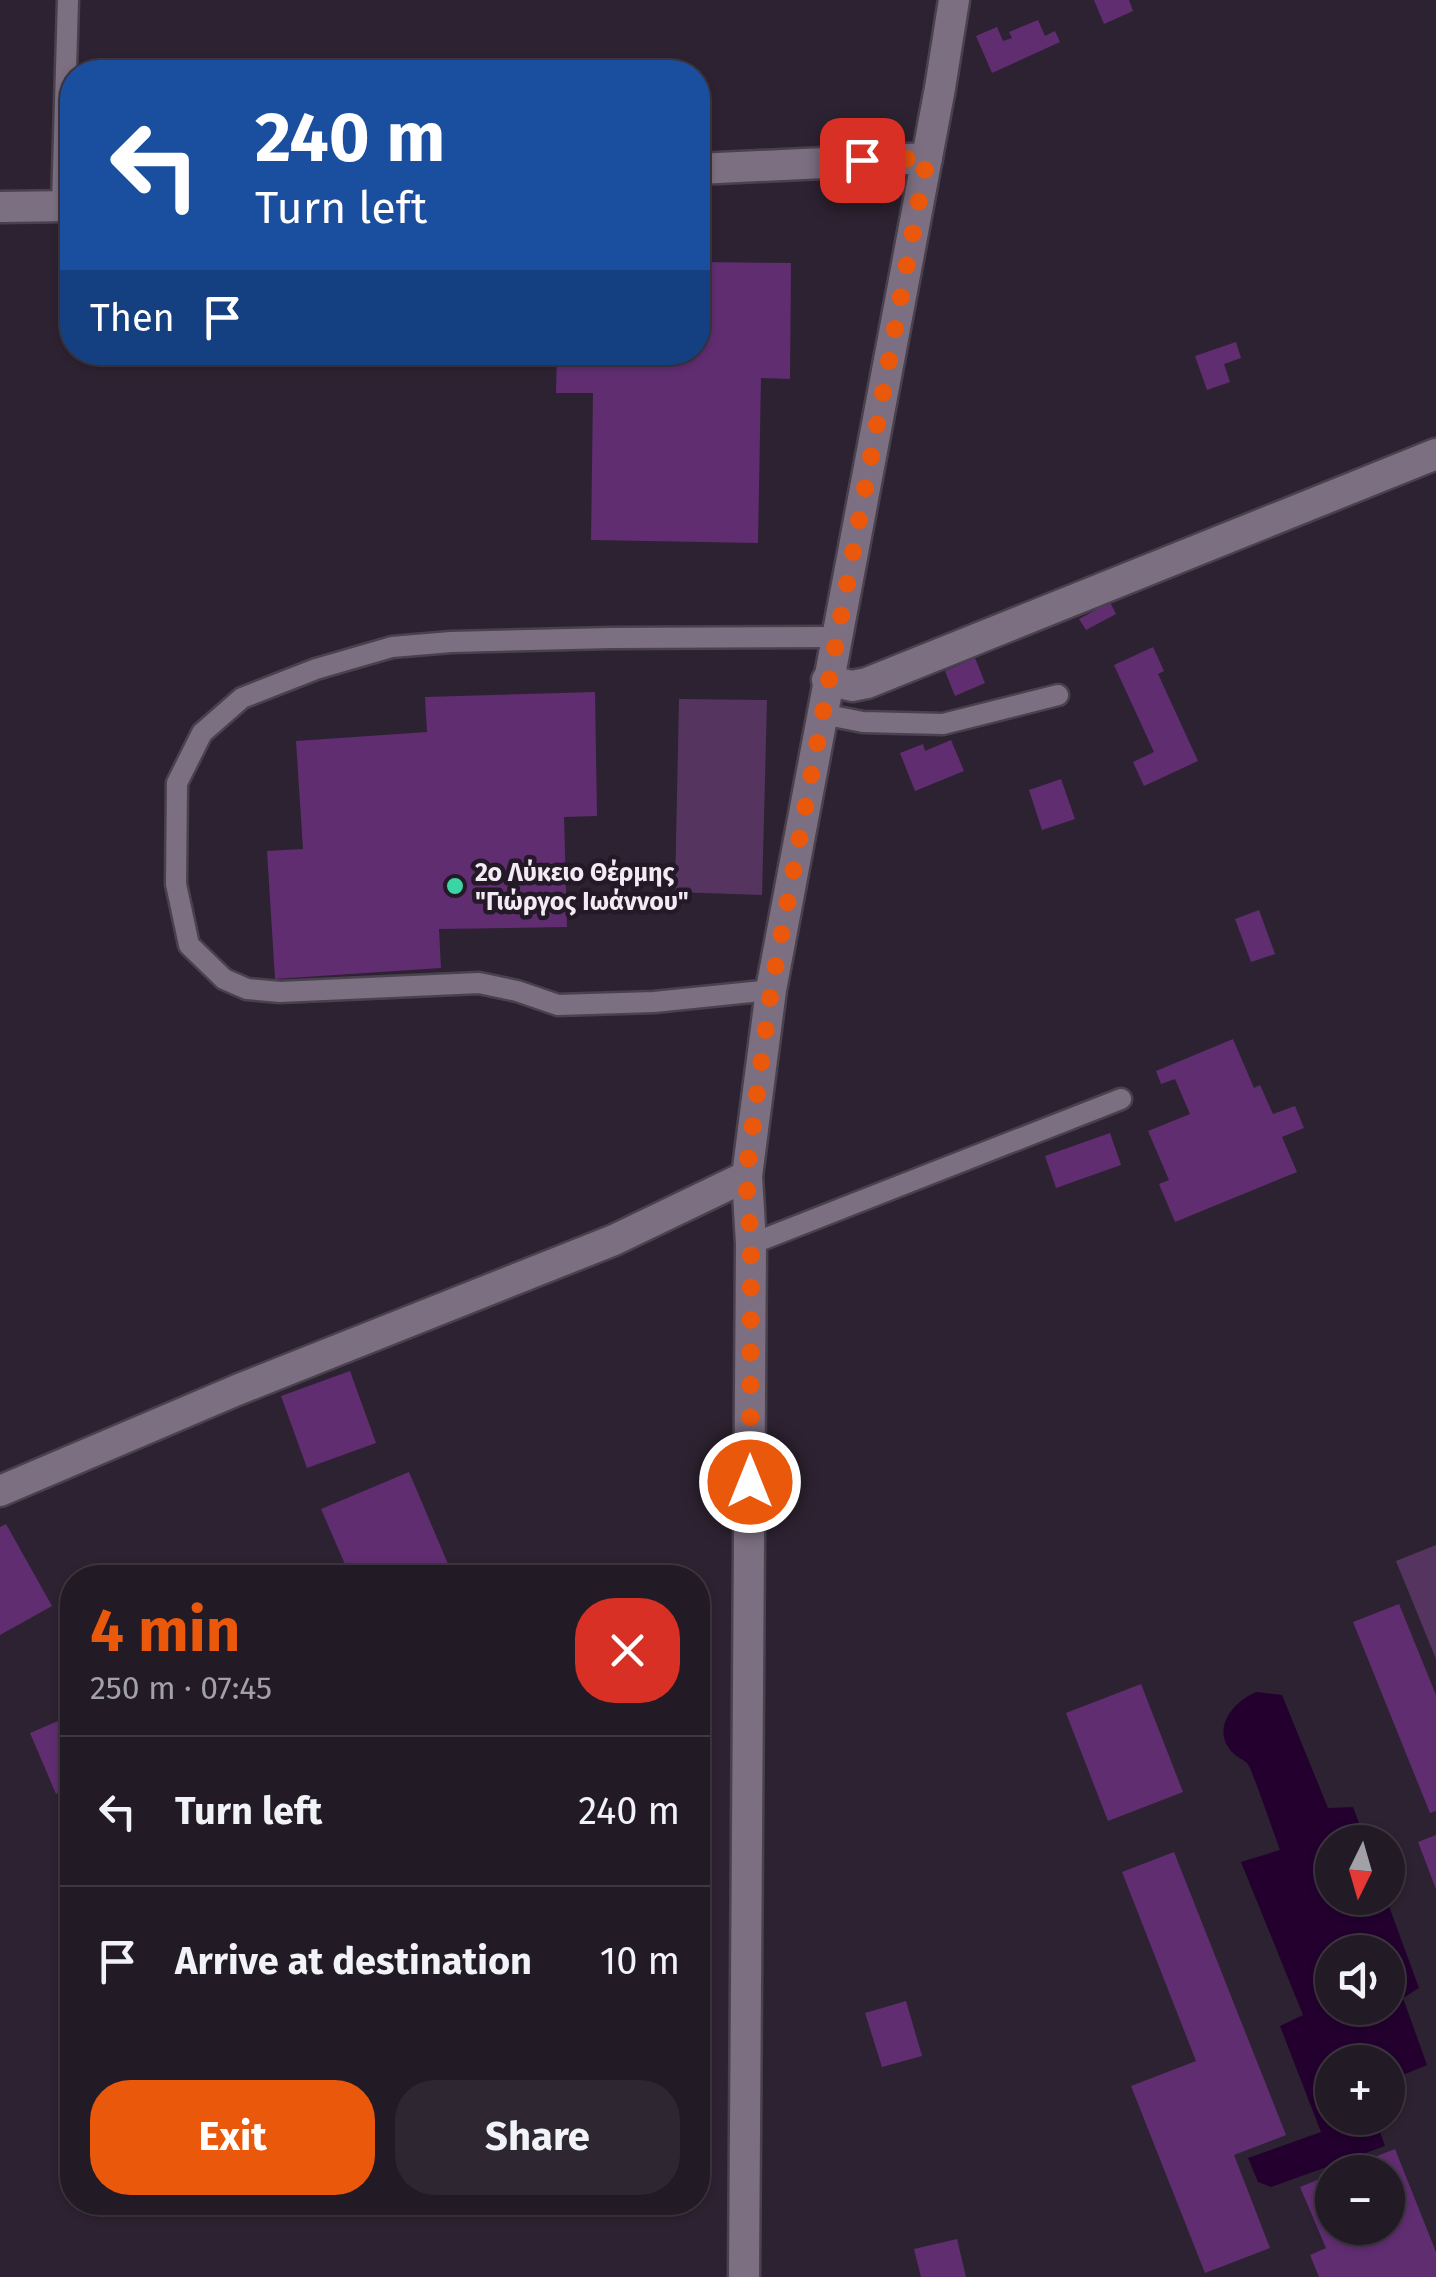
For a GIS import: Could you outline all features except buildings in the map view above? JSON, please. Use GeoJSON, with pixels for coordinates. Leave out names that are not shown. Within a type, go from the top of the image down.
{"type":"FeatureCollection","features":[{"type":"Feature","properties":{"kind":"street"},"geometry":{"type":"LineString","coordinates":[[744,2277],[751,1244],[746,1176],[771,990],[954,0]]}},
{"type":"Feature","properties":{"kind":"street"},"geometry":{"type":"LineString","coordinates":[[710,168],[927,158]]}},
{"type":"Feature","properties":{"kind":"street"},"geometry":{"type":"LineString","coordinates":[[0,207],[60,206]]}},
{"type":"Feature","properties":{"kind":"street"},"geometry":{"type":"LineString","coordinates":[[827,680],[852,686],[867,683],[1436,454]]}},
{"type":"Feature","properties":{"kind":"street"},"geometry":{"type":"LineString","coordinates":[[0,1491],[237,1390],[614,1240],[746,1176]]}},
{"type":"Feature","properties":{"kind":"lane"},"geometry":{"type":"LineString","coordinates":[[68,0],[68,60]]}},
{"type":"Feature","properties":{"kind":"lane"},"geometry":{"type":"LineString","coordinates":[[771,990],[654,1002],[558,1005],[480,983],[280,992],[247,989],[224,979],[189,945],[176,884],[177,783],[202,733],[242,698],[316,669],[392,647],[594,638],[835,637]]}},
{"type":"Feature","properties":{"kind":"lane"},"geometry":{"type":"LineString","coordinates":[[822,714],[863,722],[942,724],[1058,695]]}},
{"type":"Feature","properties":{"kind":"lane"},"geometry":{"type":"LineString","coordinates":[[751,1244],[1122,1099]]}},
{"type":"Feature","properties":{"kind":"shaded area"},"geometry":{"type":"Polygon","coordinates":[[[679,699],[767,700],[762,895],[675,892],[679,699]]]}},
{"type":"Feature","properties":{"kind":"shaded area"},"geometry":{"type":"Polygon","coordinates":[[[1436,1545],[1436,1659],[1396,1561],[1436,1545]]]}},
{"type":"Feature","properties":{"kind":"shaded area"},"geometry":{"type":"Polygon","coordinates":[[[1256,1692],[1282,1695],[1328,1808],[1353,1807],[1360,1825],[1315,1825],[1315,1915],[1392,1915],[1400,1935],[1315,1935],[1315,2025],[1405,2025],[1405,2004],[1427,2065],[1405,2074],[1405,2045],[1315,2045],[1315,2116],[1280,2026],[1303,2015],[1241,1862],[1280,1850],[1250,1768],[1226,1744],[1224,1726],[1239,1702],[1256,1692]]]}},
{"type":"Feature","properties":{"kind":"shaded area"},"geometry":{"type":"Polygon","coordinates":[[[1405,1950],[1419,1988],[1405,1997],[1405,1950]]]}},
{"type":"Feature","properties":{"kind":"shaded area"},"geometry":{"type":"Polygon","coordinates":[[[1315,2134],[1381,2135],[1385,2146],[1360,2155],[1315,2155],[1315,2171],[1271,2187],[1258,2182],[1248,2158],[1315,2134]]]}},
{"type":"Feature","properties":{"kind":"place","name":"2ο Λύκειο Θέρμης \"Γιώργος Ιωάννου\""},"geometry":{"type":"Point","coordinates":[455,886]}},
{"type":"Feature","properties":{"kind":"route"},"geometry":{"type":"LineString","coordinates":[[750,1482],[751,1244],[746,1176],[771,990],[927,158],[862,160]]}}]}
